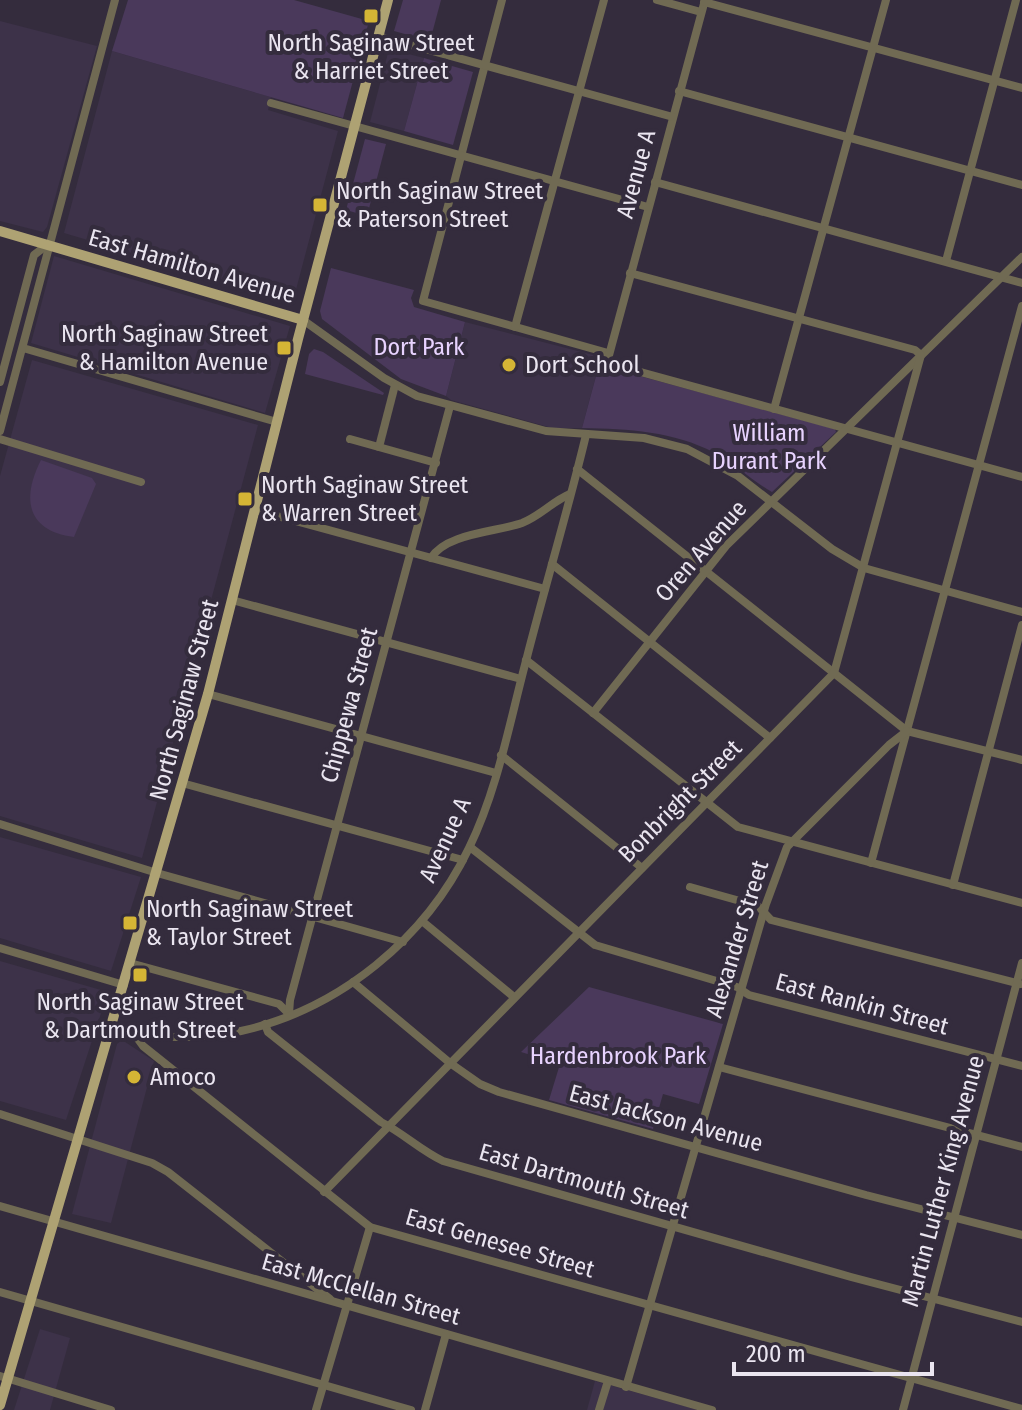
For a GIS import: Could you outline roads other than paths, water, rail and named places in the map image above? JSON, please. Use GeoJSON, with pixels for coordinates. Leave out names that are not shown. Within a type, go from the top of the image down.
{"type":"FeatureCollection","features":[{"type":"Feature","properties":{"kind":"main road","name":"North Saginaw Street"},"geometry":{"type":"LineString","coordinates":[[0,1405],[4,1378],[31,1301],[208,694],[388,0]]}},
{"type":"Feature","properties":{"kind":"main road","name":"East Hamilton Avenue"},"geometry":{"type":"LineString","coordinates":[[0,231],[303,320]]}},
{"type":"Feature","properties":{"kind":"street"},"geometry":{"type":"LineString","coordinates":[[0,431],[115,0]]}},
{"type":"Feature","properties":{"kind":"street"},"geometry":{"type":"LineString","coordinates":[[502,0],[423,301],[608,356],[615,365],[1022,477]]}},
{"type":"Feature","properties":{"kind":"street"},"geometry":{"type":"LineString","coordinates":[[515,327],[604,0]]}},
{"type":"Feature","properties":{"kind":"street"},"geometry":{"type":"LineString","coordinates":[[657,0],[701,12]]}},
{"type":"Feature","properties":{"kind":"street"},"geometry":{"type":"LineString","coordinates":[[774,409],[886,0]]}},
{"type":"Feature","properties":{"kind":"street"},"geometry":{"type":"LineString","coordinates":[[946,261],[1016,0]]}},
{"type":"Feature","properties":{"kind":"street"},"geometry":{"type":"LineString","coordinates":[[704,1],[1022,88]]}},
{"type":"Feature","properties":{"kind":"street","name":"Avenue A"},"geometry":{"type":"LineString","coordinates":[[608,356],[704,1]]}},
{"type":"Feature","properties":{"kind":"street"},"geometry":{"type":"LineString","coordinates":[[378,36],[673,117]]}},
{"type":"Feature","properties":{"kind":"street"},"geometry":{"type":"LineString","coordinates":[[679,91],[1022,185]]}},
{"type":"Feature","properties":{"kind":"street"},"geometry":{"type":"LineString","coordinates":[[271,103],[648,207]]}},
{"type":"Feature","properties":{"kind":"street"},"geometry":{"type":"LineString","coordinates":[[655,182],[1022,283]]}},
{"type":"Feature","properties":{"kind":"street"},"geometry":{"type":"LineString","coordinates":[[0,382],[34,255],[48,245]]}},
{"type":"Feature","properties":{"kind":"street","name":"Oren Avenue"},"geometry":{"type":"LineString","coordinates":[[593,713],[726,546],[1022,257]]}},
{"type":"Feature","properties":{"kind":"street"},"geometry":{"type":"LineString","coordinates":[[630,273],[915,350],[921,355]]}},
{"type":"Feature","properties":{"kind":"street"},"geometry":{"type":"LineString","coordinates":[[871,863],[1022,306]]}},
{"type":"Feature","properties":{"kind":"street","name":"East Hamilton Avenue"},"geometry":{"type":"LineString","coordinates":[[303,320],[395,385],[417,396],[546,431],[644,438],[687,449],[725,467],[832,549],[864,568],[1022,612]]}},
{"type":"Feature","properties":{"kind":"street"},"geometry":{"type":"LineString","coordinates":[[23,348],[277,422]]}},
{"type":"Feature","properties":{"kind":"street","name":"Bonbright Street"},"geometry":{"type":"LineString","coordinates":[[324,1192],[834,673],[921,355]]}},
{"type":"Feature","properties":{"kind":"street"},"geometry":{"type":"LineString","coordinates":[[379,447],[395,385]]}},
{"type":"Feature","properties":{"kind":"street","name":"Chippewa Street"},"geometry":{"type":"LineString","coordinates":[[289,1014],[312,916],[450,406]]}},
{"type":"Feature","properties":{"kind":"street","name":"Avenue A"},"geometry":{"type":"LineString","coordinates":[[109,1032],[190,1037],[223,1034],[265,1024],[353,982],[403,942],[439,900],[470,847],[496,773],[586,435]]}},
{"type":"Feature","properties":{"kind":"street"},"geometry":{"type":"LineString","coordinates":[[0,439],[141,482]]}},
{"type":"Feature","properties":{"kind":"street"},"geometry":{"type":"LineString","coordinates":[[350,439],[436,463]]}},
{"type":"Feature","properties":{"kind":"street"},"geometry":{"type":"LineString","coordinates":[[577,469],[907,731],[1022,760]]}},
{"type":"Feature","properties":{"kind":"street"},"geometry":{"type":"LineString","coordinates":[[431,558],[436,550],[455,541],[521,523],[570,494]]}},
{"type":"Feature","properties":{"kind":"street"},"geometry":{"type":"LineString","coordinates":[[255,510],[545,589]]}},
{"type":"Feature","properties":{"kind":"street"},"geometry":{"type":"LineString","coordinates":[[552,564],[770,738]]}},
{"type":"Feature","properties":{"kind":"street"},"geometry":{"type":"LineString","coordinates":[[232,600],[521,679]]}},
{"type":"Feature","properties":{"kind":"street"},"geometry":{"type":"LineString","coordinates":[[953,885],[1022,625]]}},
{"type":"Feature","properties":{"kind":"street"},"geometry":{"type":"LineString","coordinates":[[526,660],[738,827],[1022,903]]}},
{"type":"Feature","properties":{"kind":"street"},"geometry":{"type":"LineString","coordinates":[[208,694],[496,773]]}},
{"type":"Feature","properties":{"kind":"street","name":"Alexander Street"},"geometry":{"type":"LineString","coordinates":[[626,1387],[764,913],[787,847],[889,745],[907,731]]}},
{"type":"Feature","properties":{"kind":"street"},"geometry":{"type":"LineString","coordinates":[[501,755],[642,868]]}},
{"type":"Feature","properties":{"kind":"street"},"geometry":{"type":"LineString","coordinates":[[182,783],[463,860]]}},
{"type":"Feature","properties":{"kind":"street"},"geometry":{"type":"LineString","coordinates":[[0,824],[157,873],[403,942]]}},
{"type":"Feature","properties":{"kind":"street","name":"East Rankin Street"},"geometry":{"type":"LineString","coordinates":[[470,847],[595,945],[742,989],[749,995],[1022,1066]]}},
{"type":"Feature","properties":{"kind":"street"},"geometry":{"type":"LineString","coordinates":[[690,887],[758,906],[771,920],[1019,984]]}},
{"type":"Feature","properties":{"kind":"street"},"geometry":{"type":"LineString","coordinates":[[422,921],[514,997]]}},
{"type":"Feature","properties":{"kind":"street"},"geometry":{"type":"LineString","coordinates":[[0,948],[124,985]]}},
{"type":"Feature","properties":{"kind":"street"},"geometry":{"type":"LineString","coordinates":[[130,963],[279,1004],[289,1014]]}},
{"type":"Feature","properties":{"kind":"street","name":"Martin Luther King Avenue"},"geometry":{"type":"LineString","coordinates":[[903,1410],[1019,984],[1022,963]]}},
{"type":"Feature","properties":{"kind":"street","name":"East Jackson Avenue"},"geometry":{"type":"LineString","coordinates":[[353,982],[450,1063],[480,1084],[499,1092],[1022,1235]]}},
{"type":"Feature","properties":{"kind":"street","name":"East Dartmouth Street"},"geometry":{"type":"LineString","coordinates":[[265,1024],[268,1032],[388,1126],[443,1161],[1022,1322]]}},
{"type":"Feature","properties":{"kind":"street","name":"East Genesee Street"},"geometry":{"type":"LineString","coordinates":[[135,1035],[143,1046],[370,1227],[1022,1409]]}},
{"type":"Feature","properties":{"kind":"street"},"geometry":{"type":"LineString","coordinates":[[719,1067],[1022,1147]]}},
{"type":"Feature","properties":{"kind":"street"},"geometry":{"type":"LineString","coordinates":[[0,1114],[152,1163],[168,1172],[334,1302]]}},
{"type":"Feature","properties":{"kind":"street","name":"East McClellan Street"},"geometry":{"type":"LineString","coordinates":[[0,1206],[712,1410]]}},
{"type":"Feature","properties":{"kind":"street"},"geometry":{"type":"LineString","coordinates":[[316,1410],[370,1227]]}},
{"type":"Feature","properties":{"kind":"street"},"geometry":{"type":"LineString","coordinates":[[0,1292],[411,1410]]}},
{"type":"Feature","properties":{"kind":"street"},"geometry":{"type":"LineString","coordinates":[[425,1410],[446,1334]]}},
{"type":"Feature","properties":{"kind":"street"},"geometry":{"type":"LineString","coordinates":[[4,1378],[111,1410]]}},
{"type":"Feature","properties":{"kind":"street"},"geometry":{"type":"LineString","coordinates":[[599,1410],[608,1381]]}},
{"type":"Feature","properties":{"kind":"place","name":"North Saginaw Street & Harriet Street"},"geometry":{"type":"Point","coordinates":[371,16]}},
{"type":"Feature","properties":{"kind":"place","name":"North Saginaw Street & Paterson Street"},"geometry":{"type":"Point","coordinates":[320,205]}},
{"type":"Feature","properties":{"kind":"place","name":"North Saginaw Street & Hamilton Avenue"},"geometry":{"type":"Point","coordinates":[284,348]}},
{"type":"Feature","properties":{"kind":"place","name":"Dort School"},"geometry":{"type":"Point","coordinates":[509,365]}},
{"type":"Feature","properties":{"kind":"place","name":"North Saginaw Street & Warren Street"},"geometry":{"type":"Point","coordinates":[245,499]}},
{"type":"Feature","properties":{"kind":"place","name":"North Saginaw Street & Taylor Street"},"geometry":{"type":"Point","coordinates":[130,923]}},
{"type":"Feature","properties":{"kind":"place","name":"North Saginaw Street & Dartmouth Street"},"geometry":{"type":"Point","coordinates":[140,975]}},
{"type":"Feature","properties":{"kind":"place","name":"Amoco"},"geometry":{"type":"Point","coordinates":[134,1077]}},
{"type":"Feature","properties":{"kind":"park label","name":"Dort Park"},"geometry":{"type":"Point","coordinates":[419,347]}},
{"type":"Feature","properties":{"kind":"park label","name":"William Durant Park"},"geometry":{"type":"Point","coordinates":[769,447]}},
{"type":"Feature","properties":{"kind":"park label","name":"Hardenbrook Park"},"geometry":{"type":"Point","coordinates":[618,1056]}}]}
